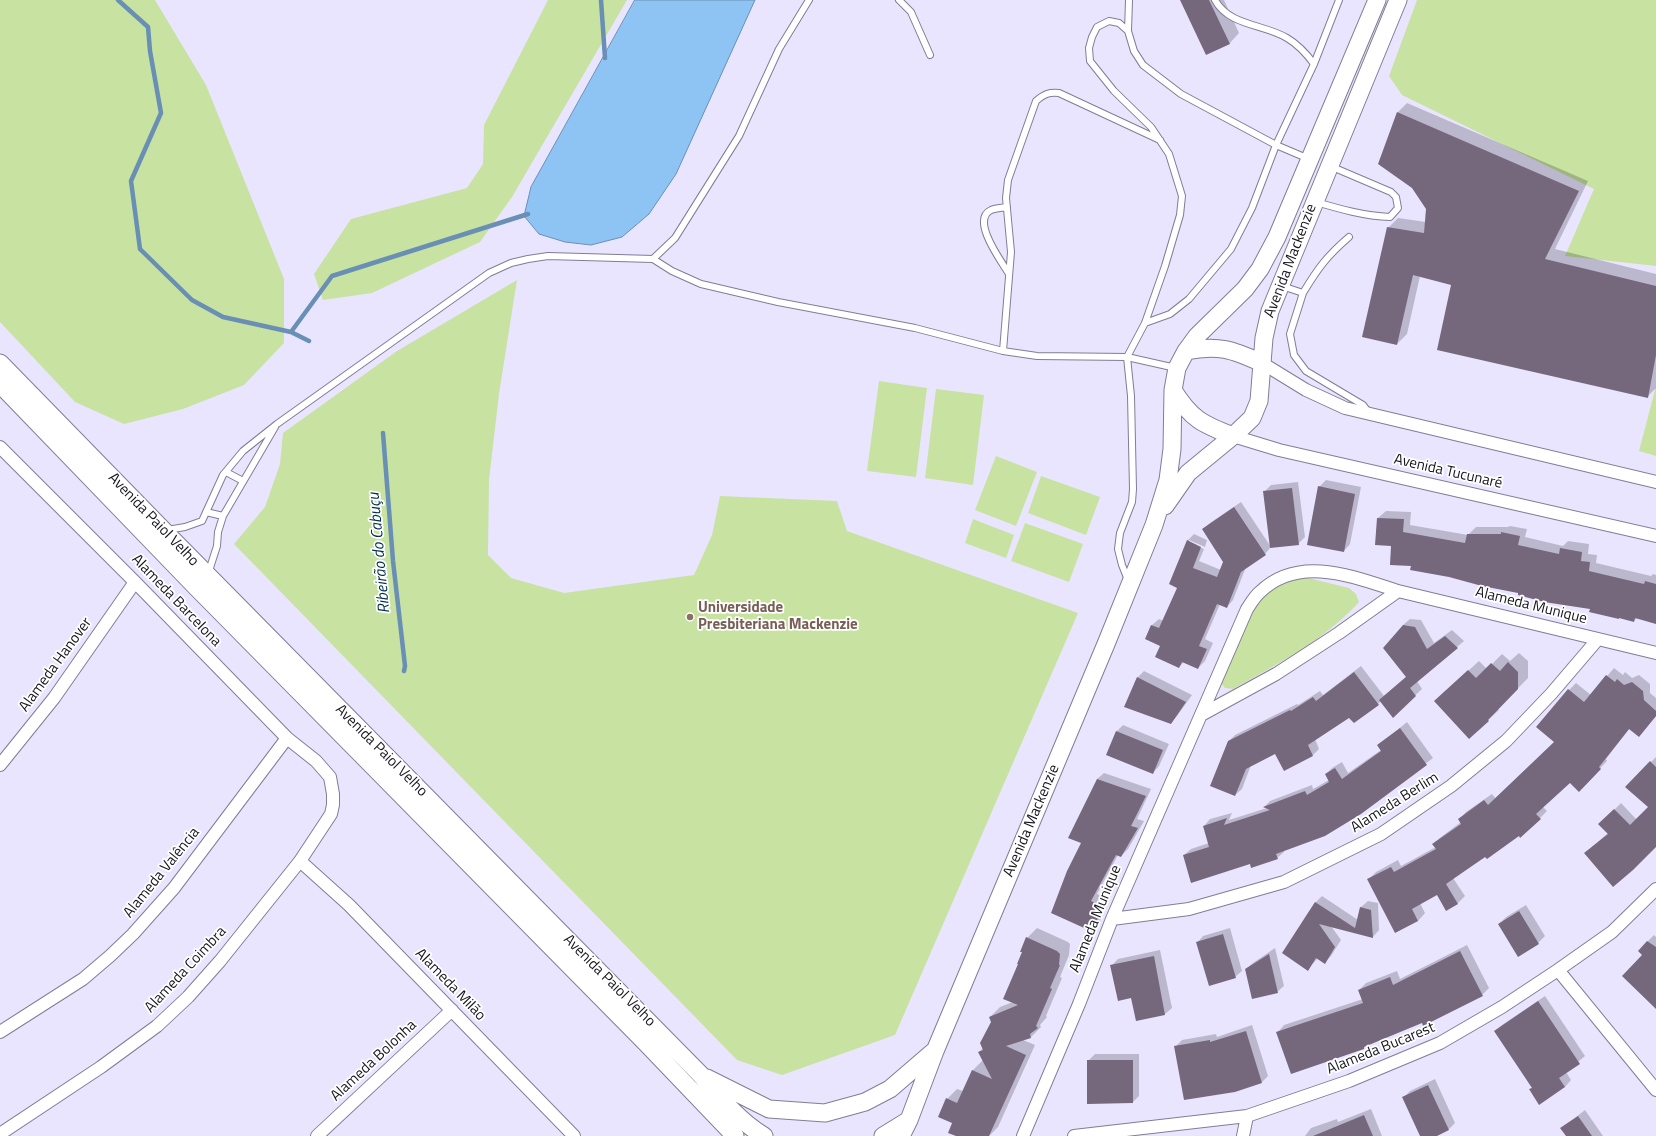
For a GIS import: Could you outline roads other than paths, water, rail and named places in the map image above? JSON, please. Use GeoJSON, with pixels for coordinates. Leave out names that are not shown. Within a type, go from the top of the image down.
{"type":"FeatureCollection","features":[{"type":"Feature","properties":{"kind":"main road","name":"Avenida Mackenzie"},"geometry":{"type":"LineString","coordinates":[[901,1136],[909,1120],[935,1051],[1155,521],[1168,480],[1172,449],[1173,390],[1178,368],[1186,351],[1212,321],[1244,291],[1260,268],[1277,237],[1377,0]]}},
{"type":"Feature","properties":{"kind":"main road","name":"Avenida Mackenzie"},"geometry":{"type":"LineString","coordinates":[[1155,521],[1188,473],[1233,436],[1252,418],[1259,401],[1264,338],[1270,311],[1398,0]]}},
{"type":"Feature","properties":{"kind":"main road"},"geometry":{"type":"LineString","coordinates":[[1186,351],[1203,347],[1225,348],[1262,363]]}},
{"type":"Feature","properties":{"kind":"main road","name":"Avenida Paiol Velho"},"geometry":{"type":"LineString","coordinates":[[0,362],[207,575],[702,1075],[720,1098],[756,1131],[764,1136]]}},
{"type":"Feature","properties":{"kind":"main road","name":"Avenida Paiol Velho"},"geometry":{"type":"LineString","coordinates":[[0,384],[195,586],[736,1136]]}},
{"type":"Feature","properties":{"kind":"main road"},"geometry":{"type":"LineString","coordinates":[[1173,390],[1184,407],[1196,419],[1208,427],[1233,436]]}},
{"type":"Feature","properties":{"kind":"main road"},"geometry":{"type":"LineString","coordinates":[[702,1075],[769,1109],[825,1113],[865,1102],[890,1088],[935,1051]]}},
{"type":"Feature","properties":{"kind":"main road"},"geometry":{"type":"LineString","coordinates":[[883,1136],[909,1120]]}},
{"type":"Feature","properties":{"kind":"street"},"geometry":{"type":"LineString","coordinates":[[1262,363],[1306,390],[1345,408],[1656,482]]}},
{"type":"Feature","properties":{"kind":"street","name":"Avenida Tucunaré"},"geometry":{"type":"LineString","coordinates":[[1233,436],[1279,450],[1656,536]]}},
{"type":"Feature","properties":{"kind":"street","name":"Alameda Barcelona"},"geometry":{"type":"LineString","coordinates":[[0,447],[135,582],[287,738],[316,761],[330,777]]}},
{"type":"Feature","properties":{"kind":"street","name":"Alameda Munique"},"geometry":{"type":"LineString","coordinates":[[1023,1136],[1079,1004],[1112,919],[1247,609],[1259,592],[1270,583],[1282,576],[1299,571],[1320,570],[1359,578],[1398,591],[1656,653]]}},
{"type":"Feature","properties":{"kind":"street","name":"Alameda Hanover"},"geometry":{"type":"LineString","coordinates":[[0,765],[54,698],[135,582]]}},
{"type":"Feature","properties":{"kind":"street"},"geometry":{"type":"LineString","coordinates":[[1201,715],[1276,674],[1340,633],[1398,591]]}},
{"type":"Feature","properties":{"kind":"street","name":"Alameda Berlim"},"geometry":{"type":"LineString","coordinates":[[1112,919],[1189,909],[1278,884],[1381,834],[1451,786],[1506,741],[1551,694],[1598,639]]}},
{"type":"Feature","properties":{"kind":"street","name":"Alameda Valência"},"geometry":{"type":"LineString","coordinates":[[0,1032],[82,979],[134,934],[174,888],[287,738]]}},
{"type":"Feature","properties":{"kind":"street","name":"Alameda Coimbra"},"geometry":{"type":"LineString","coordinates":[[0,1134],[101,1066],[157,1026],[188,997],[220,961],[300,861],[331,814],[333,794],[330,777]]}},
{"type":"Feature","properties":{"kind":"street","name":"Alameda Milão"},"geometry":{"type":"LineString","coordinates":[[300,861],[349,906],[574,1136]]}},
{"type":"Feature","properties":{"kind":"street","name":"Alameda Bucarest"},"geometry":{"type":"LineString","coordinates":[[1074,1136],[1247,1116],[1349,1080],[1440,1043],[1502,1007],[1612,932],[1656,889]]}},
{"type":"Feature","properties":{"kind":"street"},"geometry":{"type":"LineString","coordinates":[[1558,970],[1656,1090]]}},
{"type":"Feature","properties":{"kind":"street","name":"Alameda Bolonha"},"geometry":{"type":"LineString","coordinates":[[317,1136],[452,1010]]}},
{"type":"Feature","properties":{"kind":"street"},"geometry":{"type":"LineString","coordinates":[[1243,1136],[1247,1116]]}},
{"type":"Feature","properties":{"kind":"lane"},"geometry":{"type":"LineString","coordinates":[[653,259],[675,238],[735,142],[779,49],[809,0]]}},
{"type":"Feature","properties":{"kind":"lane"},"geometry":{"type":"LineString","coordinates":[[899,0],[912,12],[930,55]]}},
{"type":"Feature","properties":{"kind":"lane"},"geometry":{"type":"LineString","coordinates":[[1129,0],[1128,31],[1134,52],[1143,65],[1176,90],[1276,145],[1310,160]]}},
{"type":"Feature","properties":{"kind":"lane"},"geometry":{"type":"LineString","coordinates":[[1214,0],[1229,16],[1286,37],[1302,48],[1314,64]]}},
{"type":"Feature","properties":{"kind":"lane"},"geometry":{"type":"LineString","coordinates":[[1145,323],[1170,314],[1189,299],[1231,249],[1252,208],[1276,145],[1314,64],[1339,0]]}},
{"type":"Feature","properties":{"kind":"lane"},"geometry":{"type":"LineString","coordinates":[[1128,31],[1119,23],[1114,22],[1109,22],[1098,27],[1092,36],[1089,48],[1090,61],[1114,91],[1151,127],[1160,140],[1168,154],[1182,196],[1180,215],[1165,266],[1145,323],[1127,357],[1131,396],[1133,489],[1132,502],[1120,533],[1118,549],[1122,565],[1130,584]]}},
{"type":"Feature","properties":{"kind":"lane"},"geometry":{"type":"LineString","coordinates":[[1003,351],[1011,252],[1006,198],[1008,180],[1036,101],[1043,95],[1051,92],[1059,93],[1160,140]]}},
{"type":"Feature","properties":{"kind":"lane"},"geometry":{"type":"LineString","coordinates":[[1314,202],[1376,216],[1390,216],[1398,208],[1396,197],[1391,192],[1329,166]]}},
{"type":"Feature","properties":{"kind":"lane"},"geometry":{"type":"LineString","coordinates":[[1007,207],[991,210],[985,216],[984,224],[986,236],[1009,274]]}},
{"type":"Feature","properties":{"kind":"lane"},"geometry":{"type":"LineString","coordinates":[[1349,237],[1330,253],[1320,265],[1303,293],[1290,334],[1294,355],[1306,371],[1363,405],[1369,414]]}},
{"type":"Feature","properties":{"kind":"lane"},"geometry":{"type":"LineString","coordinates":[[164,531],[199,523],[206,512],[216,488],[226,472],[243,451],[278,424],[490,273],[511,263],[528,258],[548,256],[653,259],[672,271],[701,284],[778,302],[915,328],[1003,351],[1037,356],[1127,357],[1178,368]]}},
{"type":"Feature","properties":{"kind":"lane"},"geometry":{"type":"LineString","coordinates":[[1280,285],[1303,293]]}},
{"type":"Feature","properties":{"kind":"lane"},"geometry":{"type":"LineString","coordinates":[[207,575],[217,546],[219,528],[223,516],[278,424]]}},
{"type":"Feature","properties":{"kind":"lane"},"geometry":{"type":"LineString","coordinates":[[226,472],[243,481]]}},
{"type":"Feature","properties":{"kind":"lane"},"geometry":{"type":"LineString","coordinates":[[206,512],[223,516]]}},
{"type":"Feature","properties":{"kind":"water"},"geometry":{"type":"Polygon","coordinates":[[[635,0],[755,0],[676,174],[649,214],[622,237],[591,245],[565,242],[539,234],[524,216],[531,187],[635,0]]]}},
{"type":"Feature","properties":{"kind":"waterway","name":"Ribeirão do Cabuçu"},"geometry":{"type":"LineString","coordinates":[[118,0],[148,27],[150,51],[161,113],[131,181],[140,249],[192,300],[223,317],[291,332],[309,341]]}},
{"type":"Feature","properties":{"kind":"waterway"},"geometry":{"type":"LineString","coordinates":[[601,0],[605,58]]}},
{"type":"Feature","properties":{"kind":"waterway"},"geometry":{"type":"LineString","coordinates":[[291,332],[332,276],[528,214]]}},
{"type":"Feature","properties":{"kind":"waterway","name":"Ribeirão do Cabuçu"},"geometry":{"type":"LineString","coordinates":[[383,433],[393,561],[405,666],[404,671]]}},
{"type":"Feature","properties":{"kind":"place","name":"Universidade Presbiteriana Mackenzie"},"geometry":{"type":"Point","coordinates":[690,617]}}]}
